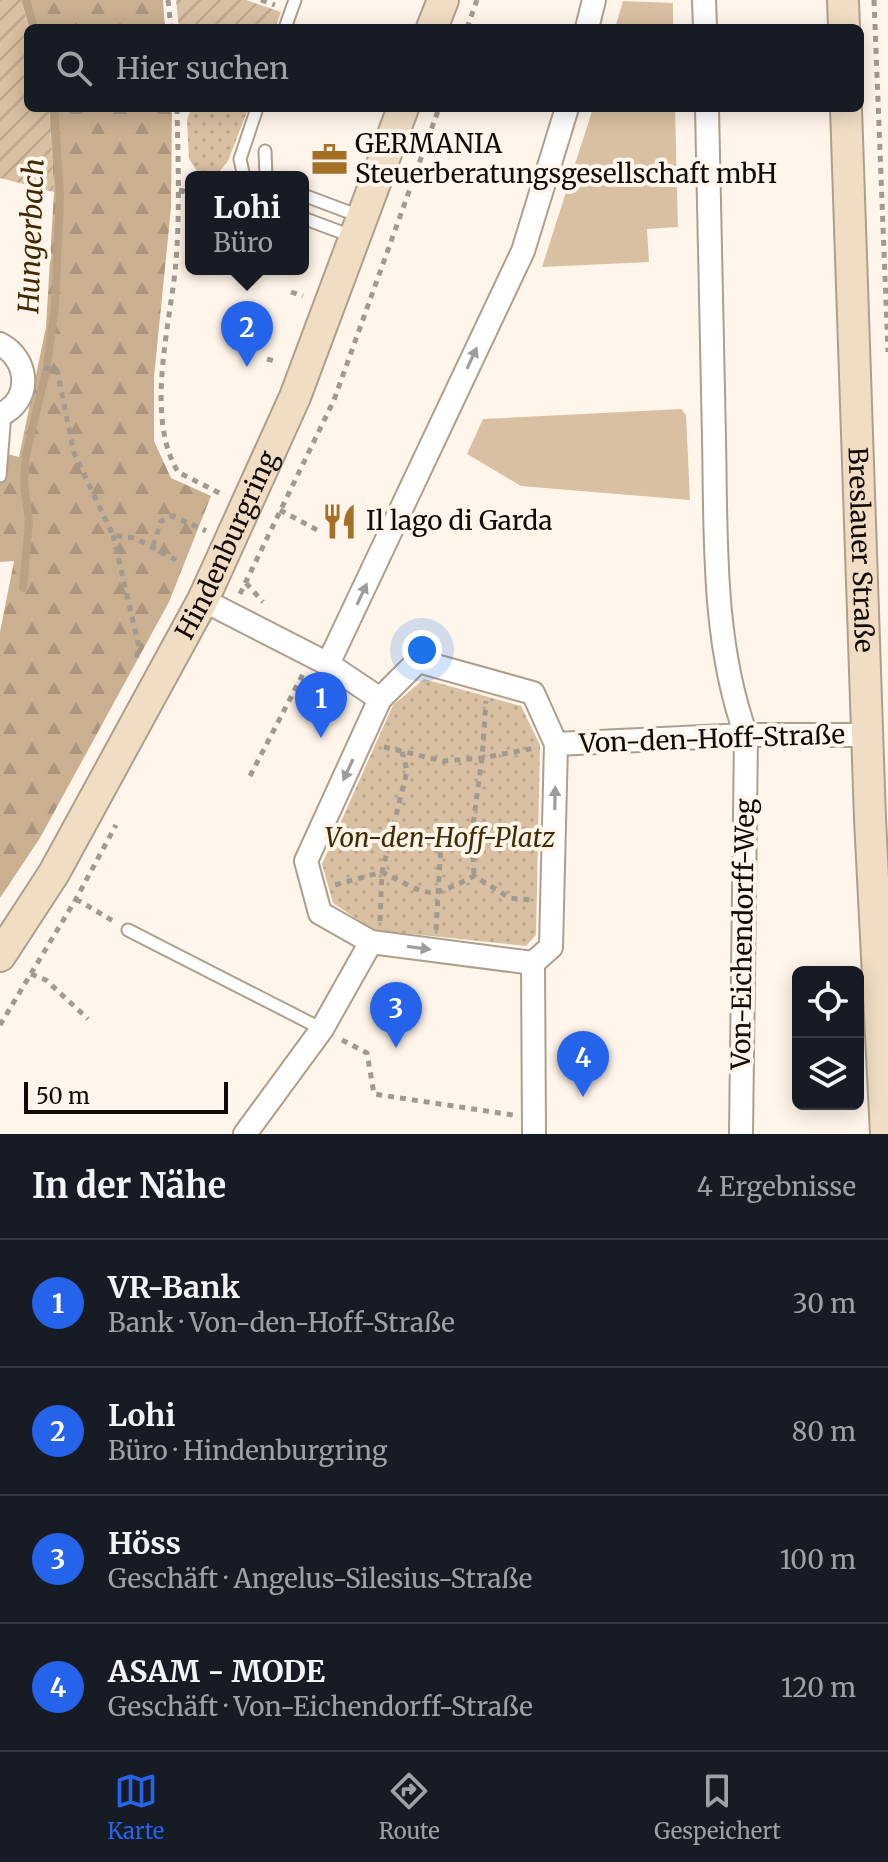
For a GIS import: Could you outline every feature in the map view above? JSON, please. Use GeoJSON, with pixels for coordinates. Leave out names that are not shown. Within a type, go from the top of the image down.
{"type":"FeatureCollection","features":[{"type":"Feature","properties":{"kind":"main road"},"geometry":{"type":"LineString","coordinates":[[434,24],[443,0]]}},
{"type":"Feature","properties":{"kind":"main road"},"geometry":{"type":"LineString","coordinates":[[843,0],[844,24]]}},
{"type":"Feature","properties":{"kind":"main road","name":"Hindenburgring"},"geometry":{"type":"LineString","coordinates":[[0,956],[216,607],[238,494],[295,397],[402,112]]}},
{"type":"Feature","properties":{"kind":"main road","name":"Breslauer Straße"},"geometry":{"type":"LineString","coordinates":[[846,112],[868,735],[878,776],[886,1134]]}},
{"type":"Feature","properties":{"kind":"street"},"geometry":{"type":"LineString","coordinates":[[588,24],[594,0]]}},
{"type":"Feature","properties":{"kind":"street"},"geometry":{"type":"LineString","coordinates":[[704,0],[705,24]]}},
{"type":"Feature","properties":{"kind":"street"},"geometry":{"type":"LineString","coordinates":[[320,660],[523,251],[566,112]]}},
{"type":"Feature","properties":{"kind":"street"},"geometry":{"type":"LineString","coordinates":[[707,112],[717,555],[724,645],[735,705],[746,735]]}},
{"type":"Feature","properties":{"kind":"street"},"geometry":{"type":"LineString","coordinates":[[0,344],[13,351],[24,373],[20,396],[2,414]]}},
{"type":"Feature","properties":{"kind":"street"},"geometry":{"type":"LineString","coordinates":[[216,607],[320,660],[380,699]]}},
{"type":"Feature","properties":{"kind":"street","name":"Von-den-Hoff-Straße"},"geometry":{"type":"LineString","coordinates":[[418,661],[533,693],[556,744],[551,947],[533,963],[375,942],[320,913],[306,861],[380,699],[418,661]]}},
{"type":"Feature","properties":{"kind":"street","name":"Von-den-Hoff-Straße"},"geometry":{"type":"LineString","coordinates":[[556,744],[746,735],[868,735]]}},
{"type":"Feature","properties":{"kind":"street","name":"Von-Eichendorff-Weg"},"geometry":{"type":"LineString","coordinates":[[741,1134],[746,735]]}},
{"type":"Feature","properties":{"kind":"street"},"geometry":{"type":"LineString","coordinates":[[245,1134],[322,1029],[375,942]]}},
{"type":"Feature","properties":{"kind":"street"},"geometry":{"type":"LineString","coordinates":[[533,963],[534,1126]]}},
{"type":"Feature","properties":{"kind":"lane"},"geometry":{"type":"LineString","coordinates":[[286,24],[295,0]]}},
{"type":"Feature","properties":{"kind":"lane"},"geometry":{"type":"LineString","coordinates":[[243,171],[240,159],[256,112]]}},
{"type":"Feature","properties":{"kind":"lane"},"geometry":{"type":"LineString","coordinates":[[265,151],[266,171]]}},
{"type":"Feature","properties":{"kind":"lane"},"geometry":{"type":"LineString","coordinates":[[309,199],[359,228]]}},
{"type":"Feature","properties":{"kind":"lane"},"geometry":{"type":"LineString","coordinates":[[309,219],[359,228]]}},
{"type":"Feature","properties":{"kind":"lane"},"geometry":{"type":"LineString","coordinates":[[0,476],[2,414]]}},
{"type":"Feature","properties":{"kind":"lane"},"geometry":{"type":"LineString","coordinates":[[128,930],[322,1029]]}},
{"type":"Feature","properties":{"kind":"path"},"geometry":{"type":"LineString","coordinates":[[168,0],[171,24]]}},
{"type":"Feature","properties":{"kind":"path"},"geometry":{"type":"LineString","coordinates":[[468,24],[477,0]]}},
{"type":"Feature","properties":{"kind":"path"},"geometry":{"type":"LineString","coordinates":[[874,0],[888,352]]}},
{"type":"Feature","properties":{"kind":"path"},"geometry":{"type":"LineString","coordinates":[[177,112],[179,190],[176,263],[161,372],[165,435],[173,465],[178,472],[280,510],[319,531]]}},
{"type":"Feature","properties":{"kind":"path"},"geometry":{"type":"LineString","coordinates":[[216,607],[246,583],[334,400],[438,112]]}},
{"type":"Feature","properties":{"kind":"path"},"geometry":{"type":"LineString","coordinates":[[179,190],[185,192]]}},
{"type":"Feature","properties":{"kind":"path"},"geometry":{"type":"LineString","coordinates":[[291,292],[303,296]]}},
{"type":"Feature","properties":{"kind":"path"},"geometry":{"type":"LineString","coordinates":[[267,359],[278,362]]}},
{"type":"Feature","properties":{"kind":"path"},"geometry":{"type":"LineString","coordinates":[[57,370],[74,453],[113,535],[139,647],[131,675]]}},
{"type":"Feature","properties":{"kind":"path"},"geometry":{"type":"LineString","coordinates":[[153,546],[161,521],[173,516],[208,533]]}},
{"type":"Feature","properties":{"kind":"path"},"geometry":{"type":"LineString","coordinates":[[113,535],[135,538],[176,560]]}},
{"type":"Feature","properties":{"kind":"path"},"geometry":{"type":"LineString","coordinates":[[246,583],[266,606]]}},
{"type":"Feature","properties":{"kind":"path"},"geometry":{"type":"LineString","coordinates":[[250,776],[320,660]]}},
{"type":"Feature","properties":{"kind":"path"},"geometry":{"type":"LineString","coordinates":[[474,876],[472,832],[482,758],[487,680]]}},
{"type":"Feature","properties":{"kind":"path"},"geometry":{"type":"LineString","coordinates":[[361,740],[443,761],[482,758],[556,744]]}},
{"type":"Feature","properties":{"kind":"path"},"geometry":{"type":"LineString","coordinates":[[375,942],[382,872],[407,771],[402,752]]}},
{"type":"Feature","properties":{"kind":"path"},"geometry":{"type":"LineString","coordinates":[[435,950],[442,826],[472,832]]}},
{"type":"Feature","properties":{"kind":"path"},"geometry":{"type":"LineString","coordinates":[[315,892],[382,872],[421,892],[439,893],[474,876]]}},
{"type":"Feature","properties":{"kind":"path"},"geometry":{"type":"LineString","coordinates":[[474,876],[510,898],[553,901]]}},
{"type":"Feature","properties":{"kind":"path"},"geometry":{"type":"LineString","coordinates":[[76,899],[128,930]]}},
{"type":"Feature","properties":{"kind":"path"},"geometry":{"type":"LineString","coordinates":[[31,974],[46,980],[88,1019]]}},
{"type":"Feature","properties":{"kind":"path"},"geometry":{"type":"LineString","coordinates":[[322,1029],[367,1053],[374,1094],[534,1126]]}},
{"type":"Feature","properties":{"kind":"green space"},"geometry":{"type":"Polygon","coordinates":[[[0,0],[21,0],[28,24],[24,24],[24,112],[49,112],[54,192],[0,178],[0,0]]]}},
{"type":"Feature","properties":{"kind":"green space"},"geometry":{"type":"Polygon","coordinates":[[[21,0],[163,0],[165,24],[28,24],[21,0]]]}},
{"type":"Feature","properties":{"kind":"green space"},"geometry":{"type":"Polygon","coordinates":[[[176,0],[246,0],[281,12],[276,24],[179,24],[176,0]]]}},
{"type":"Feature","properties":{"kind":"green space"},"geometry":{"type":"Polygon","coordinates":[[[623,1],[673,3],[673,24],[616,24],[623,1]]]}},
{"type":"Feature","properties":{"kind":"green space"},"geometry":{"type":"Polygon","coordinates":[[[49,112],[172,112],[171,208],[154,377],[154,441],[171,478],[211,496],[169,602],[40,838],[0,898],[0,632],[14,561],[0,562],[0,452],[19,457],[46,327],[54,192],[49,112]]]}},
{"type":"Feature","properties":{"kind":"green space"},"geometry":{"type":"Polygon","coordinates":[[[190,112],[247,112],[228,161],[220,171],[197,171],[189,159],[187,120],[190,112]]]}},
{"type":"Feature","properties":{"kind":"green space"},"geometry":{"type":"Polygon","coordinates":[[[592,112],[675,112],[678,227],[647,229],[649,262],[542,267],[592,112]]]}},
{"type":"Feature","properties":{"kind":"green space"},"geometry":{"type":"Polygon","coordinates":[[[681,409],[686,415],[690,500],[521,486],[467,454],[483,419],[681,409]]]}},
{"type":"Feature","properties":{"kind":"green space","name":"Von-den-Hoff-Platz"},"geometry":{"type":"Polygon","coordinates":[[[424,679],[521,706],[540,745],[536,935],[526,946],[373,930],[333,903],[322,864],[393,705],[424,679]]]}},
{"type":"Feature","properties":{"kind":"waterway","name":"Hungerbach"},"geometry":{"type":"LineString","coordinates":[[26,0],[33,24]]}},
{"type":"Feature","properties":{"kind":"waterway","name":"Hungerbach"},"geometry":{"type":"LineString","coordinates":[[47,366],[55,306],[60,195],[54,112]]}},
{"type":"Feature","properties":{"kind":"waterway","name":"Hungerbach"},"geometry":{"type":"LineString","coordinates":[[23,588],[29,522],[24,482],[26,455],[46,371]]}},
{"type":"Feature","properties":{"kind":"place","name":"GERMANIA Steuerberatungsgesellschaft mbH"},"geometry":{"type":"Point","coordinates":[329,159]}},
{"type":"Feature","properties":{"kind":"place","name":"Lohi"},"geometry":{"type":"Point","coordinates":[247,367]}},
{"type":"Feature","properties":{"kind":"place","name":"Il lago di Garda"},"geometry":{"type":"Point","coordinates":[340,521]}},
{"type":"Feature","properties":{"kind":"place","name":"VR-Bank"},"geometry":{"type":"Point","coordinates":[321,738]}},
{"type":"Feature","properties":{"kind":"place","name":"Höss"},"geometry":{"type":"Point","coordinates":[396,1048]}},
{"type":"Feature","properties":{"kind":"place","name":"ASAM - MODE"},"geometry":{"type":"Point","coordinates":[583,1097]}}]}
